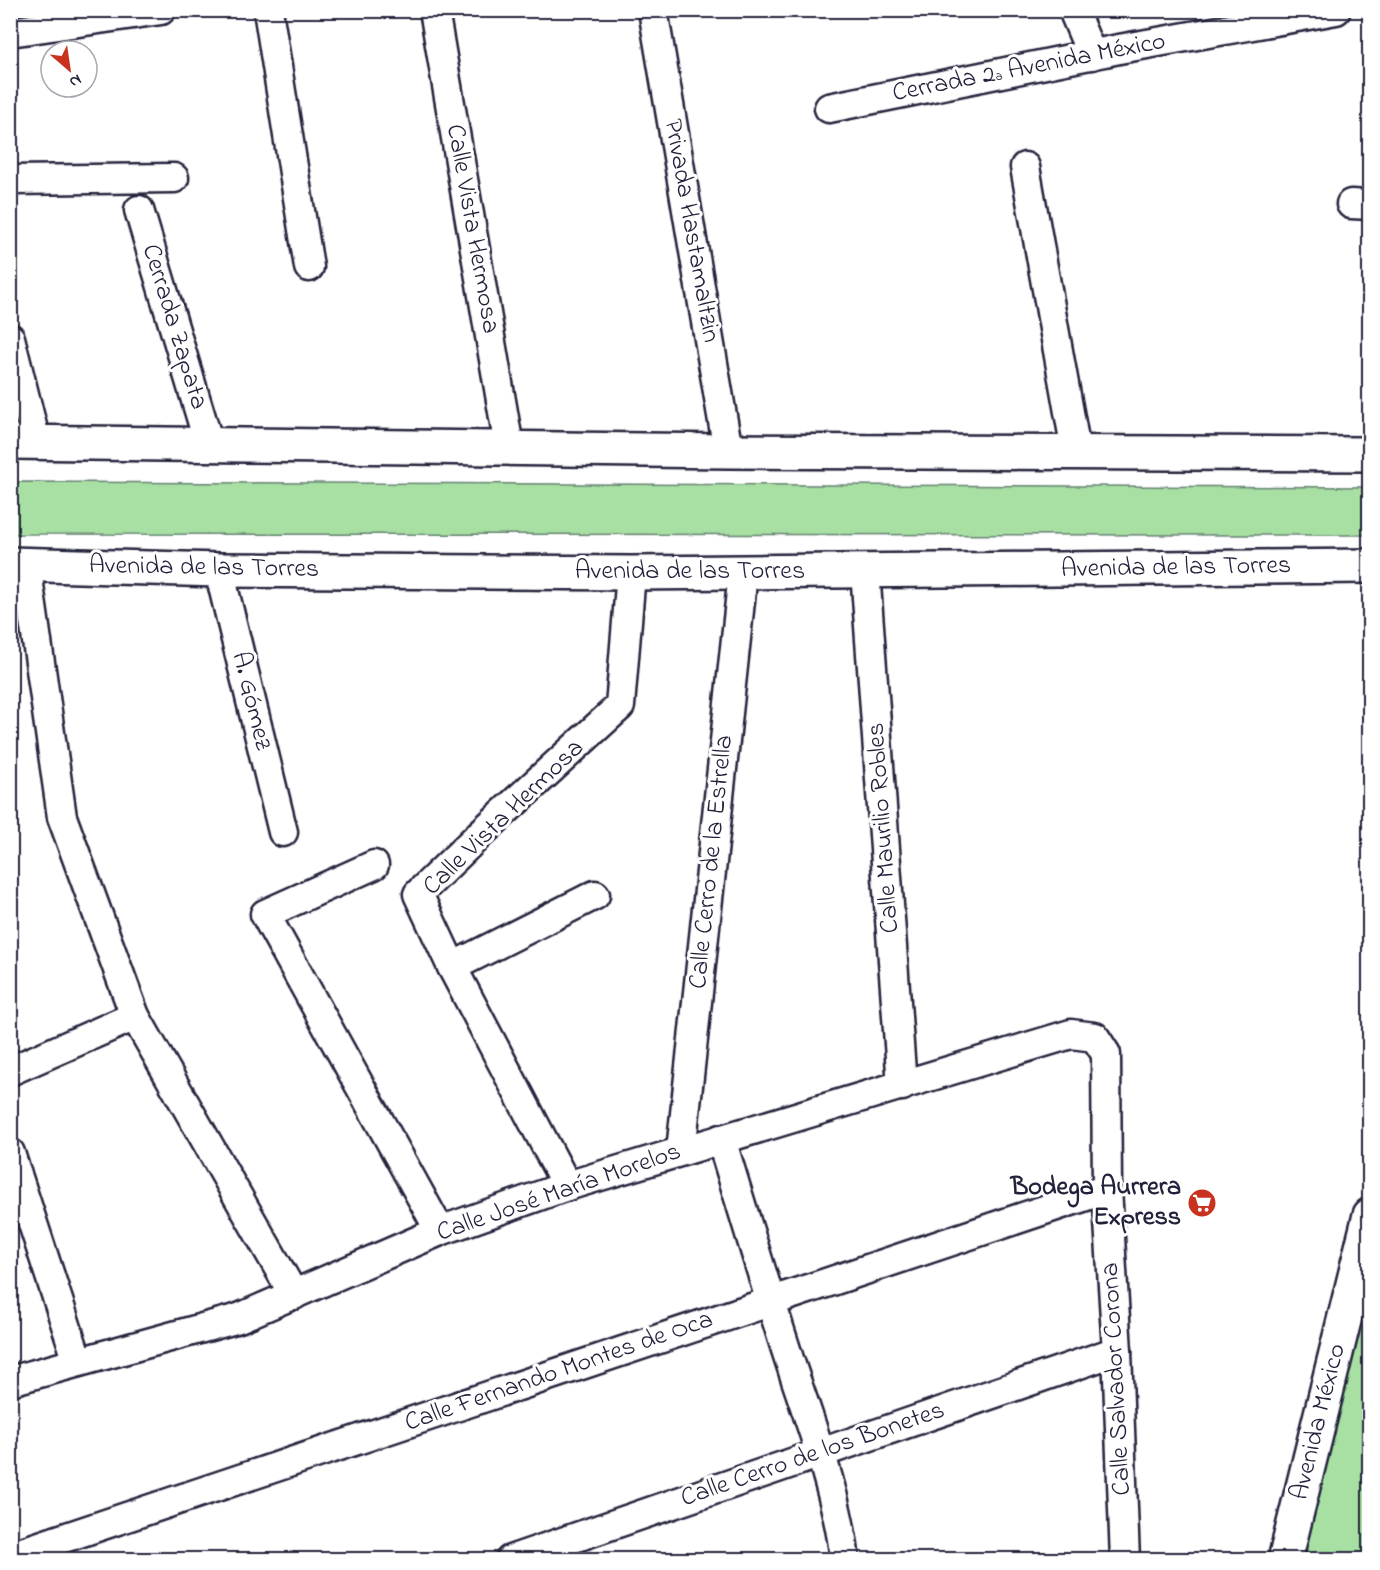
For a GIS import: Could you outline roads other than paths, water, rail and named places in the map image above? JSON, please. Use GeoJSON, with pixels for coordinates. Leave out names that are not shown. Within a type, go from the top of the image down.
{"type":"FeatureCollection","features":[{"type":"Feature","properties":{"kind":"main road"},"geometry":{"type":"LineString","coordinates":[[23,442],[728,451],[1370,454]]}},
{"type":"Feature","properties":{"kind":"main road","name":"Avenida de las Torres"},"geometry":{"type":"LineString","coordinates":[[18,564],[219,570],[631,573],[1370,566]]}},
{"type":"Feature","properties":{"kind":"main road","name":"Avenida México"},"geometry":{"type":"LineString","coordinates":[[1285,1560],[1370,1215]]}},
{"type":"Feature","properties":{"kind":"street"},"geometry":{"type":"LineString","coordinates":[[10,32],[161,10]]}},
{"type":"Feature","properties":{"kind":"street"},"geometry":{"type":"LineString","coordinates":[[268,10],[309,267]]}},
{"type":"Feature","properties":{"kind":"street","name":"Calle Vista Hermosa"},"geometry":{"type":"LineString","coordinates":[[434,10],[509,447]]}},
{"type":"Feature","properties":{"kind":"street","name":"Privada Hastamaltzin"},"geometry":{"type":"LineString","coordinates":[[653,10],[728,451]]}},
{"type":"Feature","properties":{"kind":"street"},"geometry":{"type":"LineString","coordinates":[[1073,10],[1092,55]]}},
{"type":"Feature","properties":{"kind":"street","name":"Cerrada 2ª Avenida México"},"geometry":{"type":"LineString","coordinates":[[829,108],[1303,14],[1336,10]]}},
{"type":"Feature","properties":{"kind":"street"},"geometry":{"type":"LineString","coordinates":[[1024,166],[1076,452]]}},
{"type":"Feature","properties":{"kind":"street"},"geometry":{"type":"LineString","coordinates":[[10,180],[174,178]]}},
{"type":"Feature","properties":{"kind":"street","name":"Cerrada Zapata"},"geometry":{"type":"LineString","coordinates":[[139,210],[209,444]]}},
{"type":"Feature","properties":{"kind":"street"},"geometry":{"type":"LineString","coordinates":[[10,338],[23,442]]}},
{"type":"Feature","properties":{"kind":"street"},"geometry":{"type":"LineString","coordinates":[[18,564],[62,817],[135,1016],[294,1295]]}},
{"type":"Feature","properties":{"kind":"street","name":"A. Gómez"},"geometry":{"type":"LineString","coordinates":[[219,570],[284,832]]}},
{"type":"Feature","properties":{"kind":"street","name":"Calle Maurilio Robles"},"geometry":{"type":"LineString","coordinates":[[865,570],[902,1086]]}},
{"type":"Feature","properties":{"kind":"street","name":"Calle Vista Hermosa"},"geometry":{"type":"LineString","coordinates":[[567,1186],[452,967],[418,894],[620,706],[631,573]]}},
{"type":"Feature","properties":{"kind":"street","name":"Calle Cerro de la Estrella"},"geometry":{"type":"LineString","coordinates":[[681,1151],[743,573]]}},
{"type":"Feature","properties":{"kind":"street"},"geometry":{"type":"LineString","coordinates":[[374,865],[265,914],[440,1231]]}},
{"type":"Feature","properties":{"kind":"street"},"geometry":{"type":"LineString","coordinates":[[452,967],[595,895]]}},
{"type":"Feature","properties":{"kind":"street"},"geometry":{"type":"LineString","coordinates":[[10,1071],[135,1016]]}},
{"type":"Feature","properties":{"kind":"street","name":"Calle José María Morelos"},"geometry":{"type":"LineString","coordinates":[[10,1381],[239,1318],[440,1231],[567,1186],[1071,1034],[1095,1037],[1106,1054]]}},
{"type":"Feature","properties":{"kind":"street","name":"Calle Salvador Corona"},"geometry":{"type":"LineString","coordinates":[[1106,1054],[1107,1189],[1117,1351],[1125,1560]]}},
{"type":"Feature","properties":{"kind":"street"},"geometry":{"type":"LineString","coordinates":[[721,1139],[819,1452],[842,1535],[845,1560]]}},
{"type":"Feature","properties":{"kind":"street"},"geometry":{"type":"LineString","coordinates":[[10,1153],[78,1362]]}},
{"type":"Feature","properties":{"kind":"street","name":"Calle Fernando Montes de Oca"},"geometry":{"type":"LineString","coordinates":[[10,1556],[1107,1189]]}},
{"type":"Feature","properties":{"kind":"street","name":"Calle Cerro de los Bonetes"},"geometry":{"type":"LineString","coordinates":[[510,1560],[1117,1351]]}},
{"type":"Feature","properties":{"kind":"place","name":"Bodega Aurrera Express"},"geometry":{"type":"Point","coordinates":[1202,1203]}}]}
